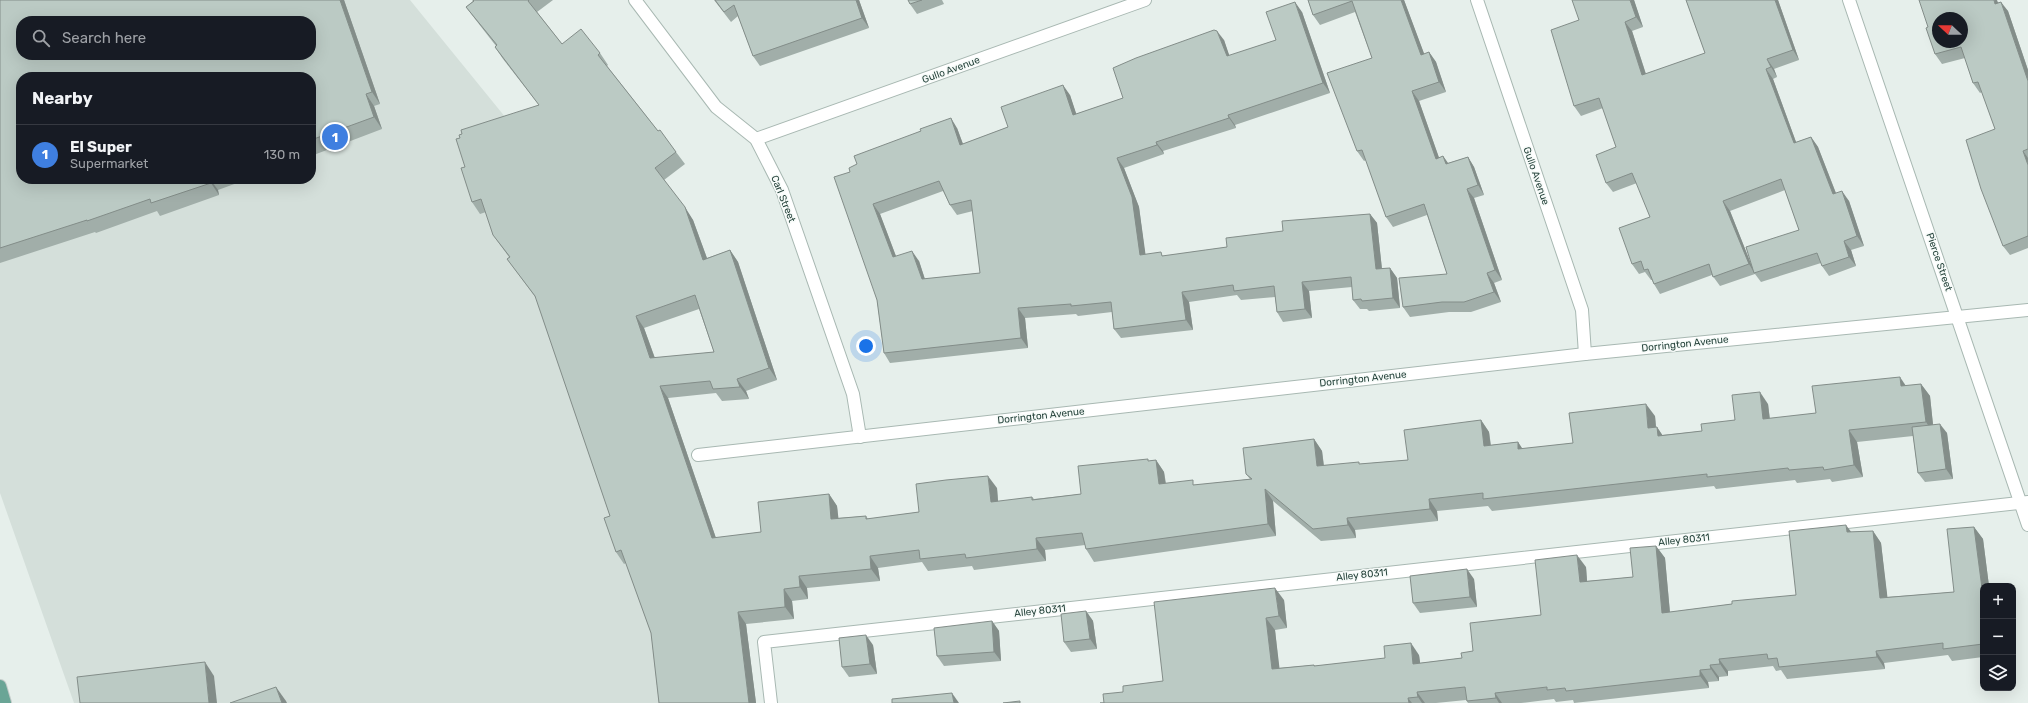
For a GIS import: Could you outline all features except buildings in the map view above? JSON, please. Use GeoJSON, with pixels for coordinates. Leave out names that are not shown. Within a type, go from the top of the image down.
{"type":"FeatureCollection","features":[{"type":"Feature","properties":{"kind":"main road"},"geometry":{"type":"LineString","coordinates":[[0,686],[5,703]]}},
{"type":"Feature","properties":{"kind":"street","name":"Carl Street"},"geometry":{"type":"LineString","coordinates":[[635,0],[716,107],[756,139],[782,190],[851,387],[860,436]]}},
{"type":"Feature","properties":{"kind":"street","name":"Gullo Avenue"},"geometry":{"type":"LineString","coordinates":[[756,139],[1145,0]]}},
{"type":"Feature","properties":{"kind":"street","name":"Gullo Avenue"},"geometry":{"type":"LineString","coordinates":[[1477,0],[1582,310],[1585,354]]}},
{"type":"Feature","properties":{"kind":"street","name":"Pierce Street"},"geometry":{"type":"LineString","coordinates":[[1849,0],[1958,318],[2024,502],[2028,525]]}},
{"type":"Feature","properties":{"kind":"street","name":"Dorrington Avenue"},"geometry":{"type":"LineString","coordinates":[[698,455],[1585,354],[2028,310]]}},
{"type":"Feature","properties":{"kind":"street","name":"Alley 80311"},"geometry":{"type":"LineString","coordinates":[[771,703],[764,642],[2024,502]]}},
{"type":"Feature","properties":{"kind":"shaded area"},"geometry":{"type":"Polygon","coordinates":[[[0,0],[410,0],[514,128],[756,703],[74,703],[0,493],[0,0]]]}},
{"type":"Feature","properties":{"kind":"place","name":"El Super"},"geometry":{"type":"Point","coordinates":[335,137]}}]}
